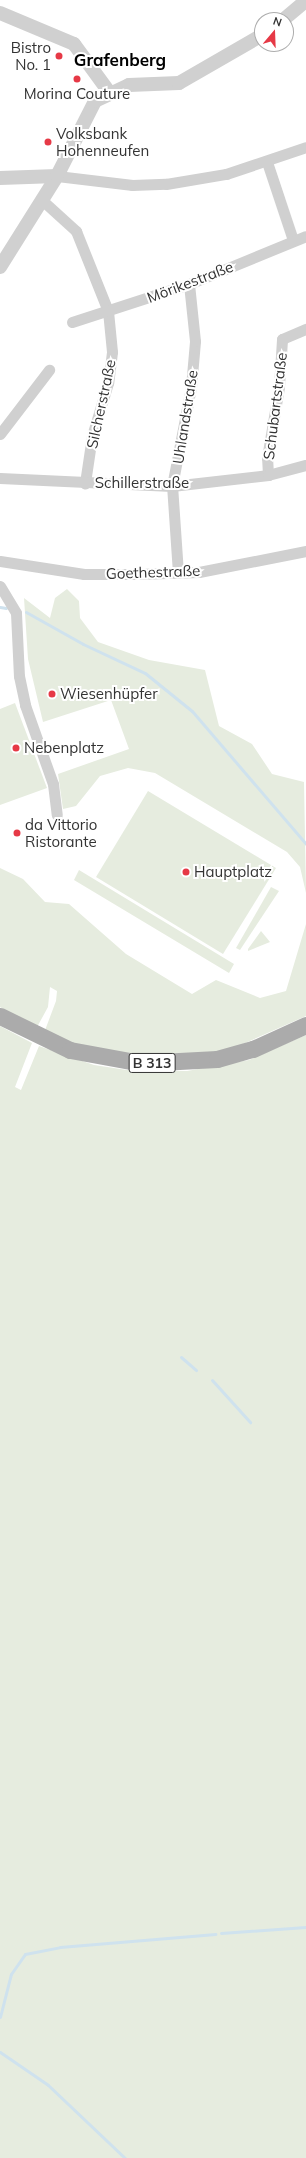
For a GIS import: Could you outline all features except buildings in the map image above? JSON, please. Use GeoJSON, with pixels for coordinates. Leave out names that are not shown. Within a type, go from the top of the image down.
{"type":"FeatureCollection","features":[{"type":"Feature","properties":{"kind":"main road","name":"B 313"},"geometry":{"type":"LineString","coordinates":[[0,1016],[70,1050],[141,1063],[217,1059],[253,1049],[306,1025]]}},
{"type":"Feature","properties":{"kind":"street"},"geometry":{"type":"LineString","coordinates":[[293,12],[306,1]]}},
{"type":"Feature","properties":{"kind":"street"},"geometry":{"type":"LineString","coordinates":[[0,14],[74,44],[109,92]]}},
{"type":"Feature","properties":{"kind":"street"},"geometry":{"type":"LineString","coordinates":[[0,267],[43,201],[57,176],[87,112],[109,92],[129,85],[179,83],[254,40]]}},
{"type":"Feature","properties":{"kind":"street"},"geometry":{"type":"LineString","coordinates":[[0,178],[57,176],[132,185],[166,184],[226,174],[267,162],[306,147]]}},
{"type":"Feature","properties":{"kind":"street"},"geometry":{"type":"LineString","coordinates":[[267,162],[293,240]]}},
{"type":"Feature","properties":{"kind":"street","name":"Silcherstraße"},"geometry":{"type":"LineString","coordinates":[[43,201],[76,231],[108,311],[112,352],[108,383],[92,436],[85,483]]}},
{"type":"Feature","properties":{"kind":"street","name":"Mörikestraße"},"geometry":{"type":"LineString","coordinates":[[72,322],[189,284],[293,240],[306,236]]}},
{"type":"Feature","properties":{"kind":"street","name":"Uhlandstraße"},"geometry":{"type":"LineString","coordinates":[[178,573],[172,486],[191,387],[195,341],[189,284]]}},
{"type":"Feature","properties":{"kind":"street","name":"Schubartstraße"},"geometry":{"type":"LineString","coordinates":[[268,475],[267,458],[279,386],[282,339],[306,329]]}},
{"type":"Feature","properties":{"kind":"street"},"geometry":{"type":"LineString","coordinates":[[0,434],[49,370]]}},
{"type":"Feature","properties":{"kind":"street","name":"Schillerstraße"},"geometry":{"type":"LineString","coordinates":[[0,478],[172,486],[268,475],[306,465]]}},
{"type":"Feature","properties":{"kind":"street","name":"Goethestraße"},"geometry":{"type":"LineString","coordinates":[[0,561],[84,574],[178,573],[306,551]]}},
{"type":"Feature","properties":{"kind":"street"},"geometry":{"type":"LineString","coordinates":[[0,586],[16,613],[20,683],[53,784],[57,815]]}},
{"type":"Feature","properties":{"kind":"shaded area"},"geometry":{"type":"Polygon","coordinates":[[[67,589],[79,601],[80,618],[98,642],[149,660],[205,670],[219,726],[252,744],[272,774],[304,782],[306,893],[300,867],[287,852],[155,773],[128,768],[100,776],[76,806],[63,809],[58,774],[129,749],[111,700],[43,722],[28,659],[24,598],[50,618],[55,598],[67,589]]]}},
{"type":"Feature","properties":{"kind":"shaded area","name":"Nebenplatz"},"geometry":{"type":"Polygon","coordinates":[[[15,703],[47,788],[0,805],[0,709],[15,703]]]}},
{"type":"Feature","properties":{"kind":"shaded area","name":"Hauptplatz"},"geometry":{"type":"Polygon","coordinates":[[[148,791],[276,868],[223,954],[96,877],[148,791]]]}},
{"type":"Feature","properties":{"kind":"shaded area"},"geometry":{"type":"Polygon","coordinates":[[[0,868],[23,879],[45,902],[69,904],[126,954],[192,994],[216,980],[260,998],[286,991],[306,924],[306,1016],[236,1047],[210,1053],[144,1057],[72,1043],[44,1033],[56,1001],[57,991],[50,987],[48,1007],[36,1029],[0,1007],[0,868]]]}},
{"type":"Feature","properties":{"kind":"shaded area"},"geometry":{"type":"Polygon","coordinates":[[[79,870],[234,964],[229,973],[74,880],[79,870]]]}},
{"type":"Feature","properties":{"kind":"shaded area"},"geometry":{"type":"Polygon","coordinates":[[[271,887],[279,891],[240,950],[236,948],[271,887]]]}},
{"type":"Feature","properties":{"kind":"shaded area"},"geometry":{"type":"Polygon","coordinates":[[[261,931],[270,942],[248,951],[248,949],[261,931]]]}},
{"type":"Feature","properties":{"kind":"shaded area"},"geometry":{"type":"Polygon","coordinates":[[[0,1026],[32,1043],[15,1087],[21,1090],[39,1046],[94,1065],[127,1070],[187,1071],[249,1060],[306,1035],[306,2158],[0,2158],[0,1026]]]}},
{"type":"Feature","properties":{"kind":"waterway"},"geometry":{"type":"LineString","coordinates":[[0,607],[6,608]]}},
{"type":"Feature","properties":{"kind":"waterway"},"geometry":{"type":"LineString","coordinates":[[26,612],[83,644],[145,673],[192,711],[306,844]]}},
{"type":"Feature","properties":{"kind":"waterway"},"geometry":{"type":"LineString","coordinates":[[181,1357],[196,1370]]}},
{"type":"Feature","properties":{"kind":"waterway"},"geometry":{"type":"LineString","coordinates":[[212,1380],[250,1422]]}},
{"type":"Feature","properties":{"kind":"waterway"},"geometry":{"type":"LineString","coordinates":[[221,1933],[306,1927]]}},
{"type":"Feature","properties":{"kind":"waterway"},"geometry":{"type":"LineString","coordinates":[[0,2017],[11,1974],[25,1954],[60,1947],[215,1934]]}},
{"type":"Feature","properties":{"kind":"waterway"},"geometry":{"type":"LineString","coordinates":[[0,2052],[48,2085],[125,2158]]}},
{"type":"Feature","properties":{"kind":"place","name":"Bistro No. 1"},"geometry":{"type":"Point","coordinates":[59,56]}},
{"type":"Feature","properties":{"kind":"place","name":"Morina Couture"},"geometry":{"type":"Point","coordinates":[77,79]}},
{"type":"Feature","properties":{"kind":"place","name":"Volksbank Hohenneufen"},"geometry":{"type":"Point","coordinates":[48,142]}},
{"type":"Feature","properties":{"kind":"place","name":"Wiesenhüpfer"},"geometry":{"type":"Point","coordinates":[52,694]}},
{"type":"Feature","properties":{"kind":"place","name":"Nebenplatz"},"geometry":{"type":"Point","coordinates":[16,748]}},
{"type":"Feature","properties":{"kind":"place","name":"da Vittorio Ristorante"},"geometry":{"type":"Point","coordinates":[17,833]}},
{"type":"Feature","properties":{"kind":"place","name":"Hauptplatz"},"geometry":{"type":"Point","coordinates":[186,872]}},
{"type":"Feature","properties":{"kind":"district","name":"Grafenberg"},"geometry":{"type":"Point","coordinates":[120,60]}}]}
